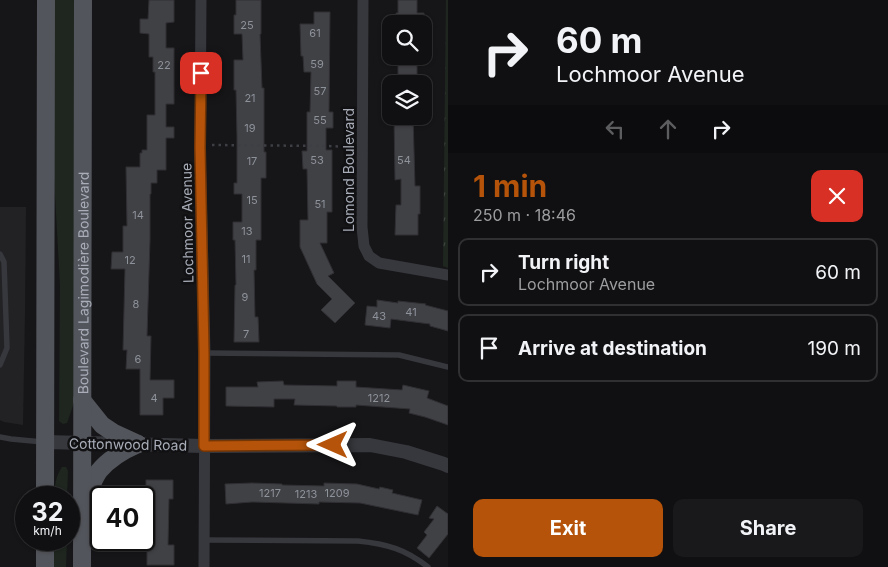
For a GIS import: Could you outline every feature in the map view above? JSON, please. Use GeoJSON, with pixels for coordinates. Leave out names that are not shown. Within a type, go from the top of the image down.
{"type":"FeatureCollection","features":[{"type":"Feature","properties":{"kind":"main road"},"geometry":{"type":"LineString","coordinates":[[45,486],[46,0]]}},
{"type":"Feature","properties":{"kind":"main road","name":"Boulevard Lagimodière Boulevard"},"geometry":{"type":"LineString","coordinates":[[82,567],[83,0]]}},
{"type":"Feature","properties":{"kind":"main road"},"geometry":{"type":"LineString","coordinates":[[82,400],[102,425],[138,444]]}},
{"type":"Feature","properties":{"kind":"main road"},"geometry":{"type":"LineString","coordinates":[[82,508],[100,470],[122,452],[138,444]]}},
{"type":"Feature","properties":{"kind":"main road"},"geometry":{"type":"LineString","coordinates":[[45,551],[45,567]]}},
{"type":"Feature","properties":{"kind":"street","name":"Lochmoor Avenue"},"geometry":{"type":"LineString","coordinates":[[202,0],[200,146],[204,353],[204,567]]}},
{"type":"Feature","properties":{"kind":"street","name":"Lomond Boulevard"},"geometry":{"type":"LineString","coordinates":[[363,0],[362,227],[364,246],[369,256],[379,263],[448,275]]}},
{"type":"Feature","properties":{"kind":"street","name":"Cottonwood Road"},"geometry":{"type":"LineString","coordinates":[[45,442],[204,446],[370,445],[406,452],[448,466]]}},
{"type":"Feature","properties":{"kind":"lane"},"geometry":{"type":"LineString","coordinates":[[0,254],[4,262],[3,318],[7,348],[0,365]]}},
{"type":"Feature","properties":{"kind":"lane"},"geometry":{"type":"LineString","coordinates":[[204,353],[399,355],[448,368]]}},
{"type":"Feature","properties":{"kind":"lane"},"geometry":{"type":"LineString","coordinates":[[0,436],[11,439],[45,442]]}},
{"type":"Feature","properties":{"kind":"lane"},"geometry":{"type":"LineString","coordinates":[[204,540],[358,541],[378,543],[414,556],[428,567]]}},
{"type":"Feature","properties":{"kind":"path"},"geometry":{"type":"LineString","coordinates":[[200,146],[328,146],[362,148]]}},
{"type":"Feature","properties":{"kind":"shaded area"},"geometry":{"type":"Polygon","coordinates":[[[0,207],[26,207],[23,425],[0,420],[0,207]]]}},
{"type":"Feature","properties":{"kind":"green space"},"geometry":{"type":"Polygon","coordinates":[[[54,0],[74,0],[74,403],[67,423],[63,424],[59,421],[60,285],[53,159],[54,0]]]}},
{"type":"Feature","properties":{"kind":"green space"},"geometry":{"type":"Polygon","coordinates":[[[446,0],[448,0],[448,268],[443,266],[446,0]]]}},
{"type":"Feature","properties":{"kind":"green space"},"geometry":{"type":"Polygon","coordinates":[[[62,467],[66,467],[68,471],[67,486],[55,486],[62,467]]]}},
{"type":"Feature","properties":{"kind":"green space"},"geometry":{"type":"Polygon","coordinates":[[[54,551],[67,551],[66,567],[54,567],[54,551]]]}},
{"type":"Feature","properties":{"kind":"building"},"geometry":{"type":"Polygon","coordinates":[[[149,0],[174,0],[174,22],[166,23],[166,48],[174,48],[174,104],[166,104],[166,127],[174,127],[174,138],[166,138],[166,170],[157,170],[157,183],[151,183],[150,194],[147,336],[151,336],[150,380],[174,380],[174,398],[163,398],[163,415],[140,415],[140,369],[126,369],[127,350],[123,350],[125,269],[111,269],[112,252],[123,252],[123,226],[127,226],[126,167],[140,167],[140,153],[142,153],[142,150],[147,150],[147,115],[155,115],[155,72],[153,72],[153,57],[149,57],[149,34],[140,33],[140,19],[148,19],[149,0]]]}},
{"type":"Feature","properties":{"kind":"building"},"geometry":{"type":"Polygon","coordinates":[[[236,0],[261,0],[260,34],[262,88],[264,88],[266,178],[261,178],[261,240],[256,240],[256,270],[254,270],[255,317],[258,317],[259,342],[234,342],[236,285],[233,222],[242,222],[242,194],[234,194],[234,183],[237,183],[237,137],[234,60],[243,60],[242,34],[234,34],[236,0]]]}},
{"type":"Feature","properties":{"kind":"building"},"geometry":{"type":"Polygon","coordinates":[[[398,0],[417,0],[417,13],[424,13],[424,15],[396,15],[398,13],[398,0]]]}},
{"type":"Feature","properties":{"kind":"building"},"geometry":{"type":"Polygon","coordinates":[[[314,12],[330,12],[329,112],[333,112],[333,128],[326,128],[326,150],[332,150],[332,212],[327,212],[327,243],[320,243],[334,273],[328,276],[355,303],[335,323],[321,310],[332,299],[317,284],[300,247],[300,220],[308,220],[307,169],[303,169],[302,151],[307,151],[307,112],[310,112],[311,72],[304,72],[303,56],[301,56],[300,24],[314,24],[314,12]]]}},
{"type":"Feature","properties":{"kind":"building"},"geometry":{"type":"Polygon","coordinates":[[[398,65],[417,65],[417,75],[398,75],[398,65]]]}},
{"type":"Feature","properties":{"kind":"building"},"geometry":{"type":"Polygon","coordinates":[[[394,125],[413,125],[415,186],[420,186],[418,235],[395,235],[396,205],[401,205],[401,179],[395,180],[394,125]]]}},
{"type":"Feature","properties":{"kind":"building"},"geometry":{"type":"Polygon","coordinates":[[[377,300],[426,304],[448,311],[448,331],[430,326],[430,324],[391,319],[390,328],[365,325],[367,306],[377,307],[377,300]]]}},
{"type":"Feature","properties":{"kind":"building"},"geometry":{"type":"Polygon","coordinates":[[[283,381],[284,385],[337,386],[337,381],[356,381],[356,387],[402,390],[403,385],[429,391],[427,398],[448,406],[448,425],[409,413],[410,409],[356,405],[356,407],[337,407],[294,405],[295,399],[274,399],[274,407],[226,406],[226,387],[258,387],[257,382],[283,381]]]}},
{"type":"Feature","properties":{"kind":"building"},"geometry":{"type":"Polygon","coordinates":[[[146,480],[173,480],[173,499],[169,499],[168,545],[174,545],[174,565],[147,565],[147,551],[155,551],[155,486],[146,486],[146,480]]]}},
{"type":"Feature","properties":{"kind":"building"},"geometry":{"type":"Polygon","coordinates":[[[252,483],[324,486],[324,483],[357,484],[393,490],[392,493],[422,500],[418,515],[360,503],[252,502],[226,504],[225,484],[252,483]]]}},
{"type":"Feature","properties":{"kind":"building"},"geometry":{"type":"Polygon","coordinates":[[[437,506],[448,514],[448,534],[429,558],[417,548],[427,535],[424,532],[434,519],[429,518],[437,506]]]}},
{"type":"Feature","properties":{"kind":"route"},"geometry":{"type":"LineString","coordinates":[[201,73],[200,147],[204,446],[333,445]]}}]}
